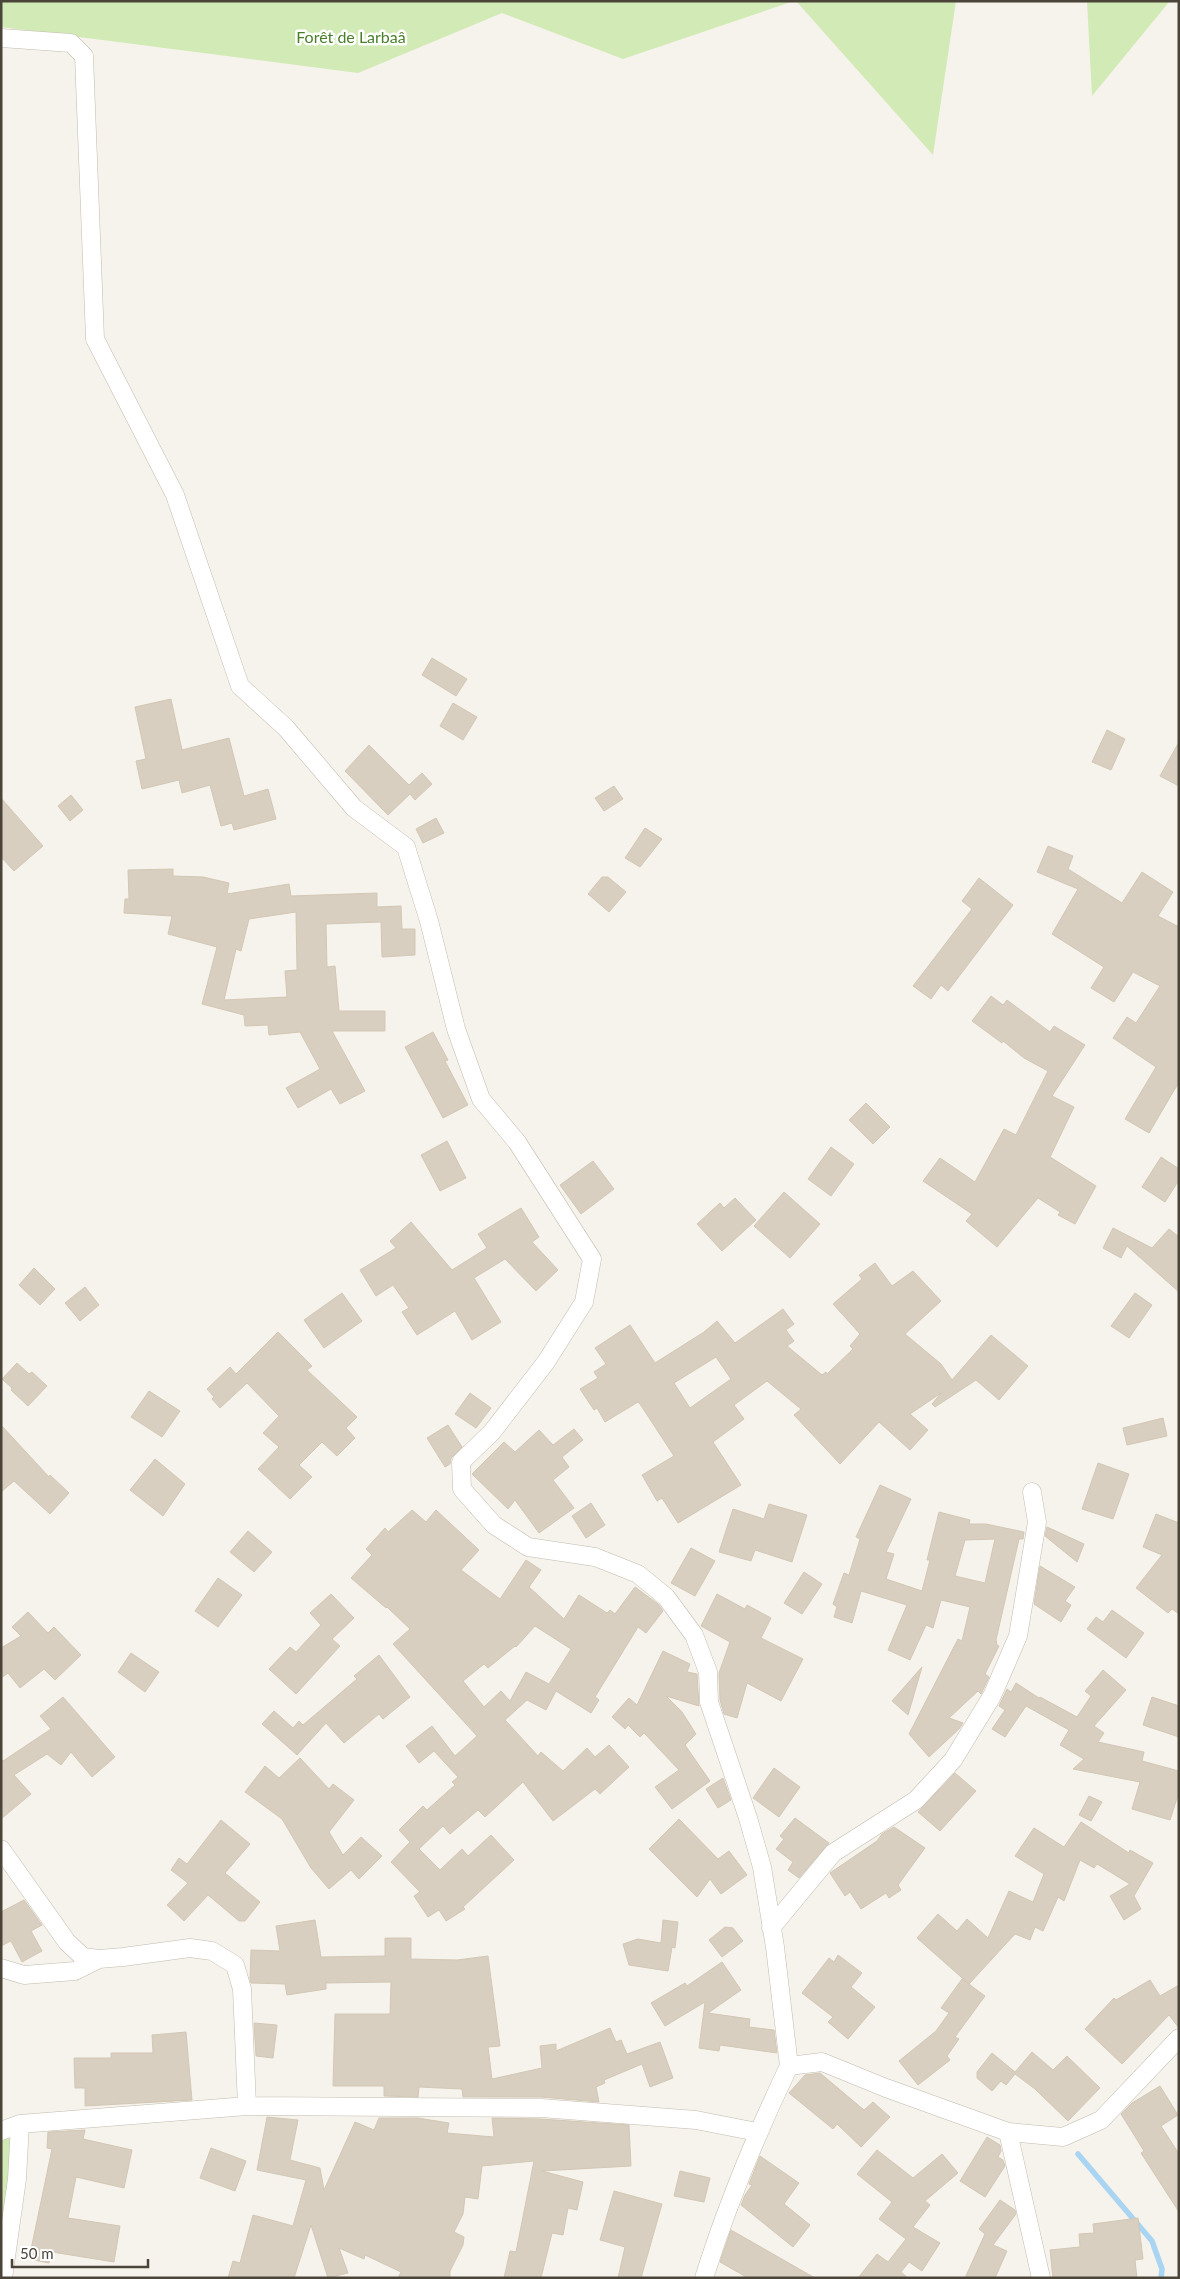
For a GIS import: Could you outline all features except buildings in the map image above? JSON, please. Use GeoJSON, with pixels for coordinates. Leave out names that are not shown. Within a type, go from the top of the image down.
{"type":"FeatureCollection","features":[{"type":"Feature","properties":{"kind":"street"},"geometry":{"type":"LineString","coordinates":[[1,38],[71,43],[84,56],[95,339],[175,494],[240,686],[286,728],[354,808],[406,847],[429,921],[456,1029],[481,1099],[517,1142],[592,1260],[584,1302],[546,1362],[492,1432],[461,1462],[462,1489],[494,1525],[528,1547],[595,1557],[638,1574],[666,1597],[694,1635],[708,1672],[709,1702],[748,1818],[762,1867],[789,2066],[757,2132],[722,2219],[704,2278]]}},
{"type":"Feature","properties":{"kind":"street"},"geometry":{"type":"LineString","coordinates":[[771,1928],[834,1853],[916,1800],[953,1760],[992,1696],[1018,1636],[1037,1522],[1032,1492]]}},
{"type":"Feature","properties":{"kind":"street"},"geometry":{"type":"LineString","coordinates":[[1,1849],[68,1942],[83,1957],[99,1959],[190,1948],[212,1951],[235,1965],[242,1990],[247,2106]]}},
{"type":"Feature","properties":{"kind":"street"},"geometry":{"type":"LineString","coordinates":[[1,1968],[24,1975],[75,1971],[99,1959]]}},
{"type":"Feature","properties":{"kind":"street"},"geometry":{"type":"LineString","coordinates":[[789,2066],[822,2062],[886,2088],[1008,2132],[1063,2137],[1101,2120],[1179,2038]]}},
{"type":"Feature","properties":{"kind":"street"},"geometry":{"type":"LineString","coordinates":[[1,2131],[20,2124],[247,2106],[541,2108],[696,2120],[757,2132]]}},
{"type":"Feature","properties":{"kind":"street"},"geometry":{"type":"LineString","coordinates":[[3,2278],[17,2179],[20,2124]]}},
{"type":"Feature","properties":{"kind":"street"},"geometry":{"type":"LineString","coordinates":[[1008,2132],[1041,2278]]}},
{"type":"Feature","properties":{"kind":"green space","name":"Forêt de Larbaâ"},"geometry":{"type":"Polygon","coordinates":[[[1,1],[794,1],[623,59],[502,13],[358,73],[1,27],[1,1]]]}},
{"type":"Feature","properties":{"kind":"green space"},"geometry":{"type":"Polygon","coordinates":[[[796,1],[956,1],[933,155],[796,1]]]}},
{"type":"Feature","properties":{"kind":"green space"},"geometry":{"type":"Polygon","coordinates":[[[1087,1],[1174,1],[1169,2],[1092,96],[1087,1]]]}},
{"type":"Feature","properties":{"kind":"green space"},"geometry":{"type":"Polygon","coordinates":[[[10,2138],[10,2196],[1,2227],[1,2140],[10,2138]]]}},
{"type":"Feature","properties":{"kind":"waterway"},"geometry":{"type":"LineString","coordinates":[[1078,2154],[1152,2241],[1162,2269],[1161,2278]]}}]}
